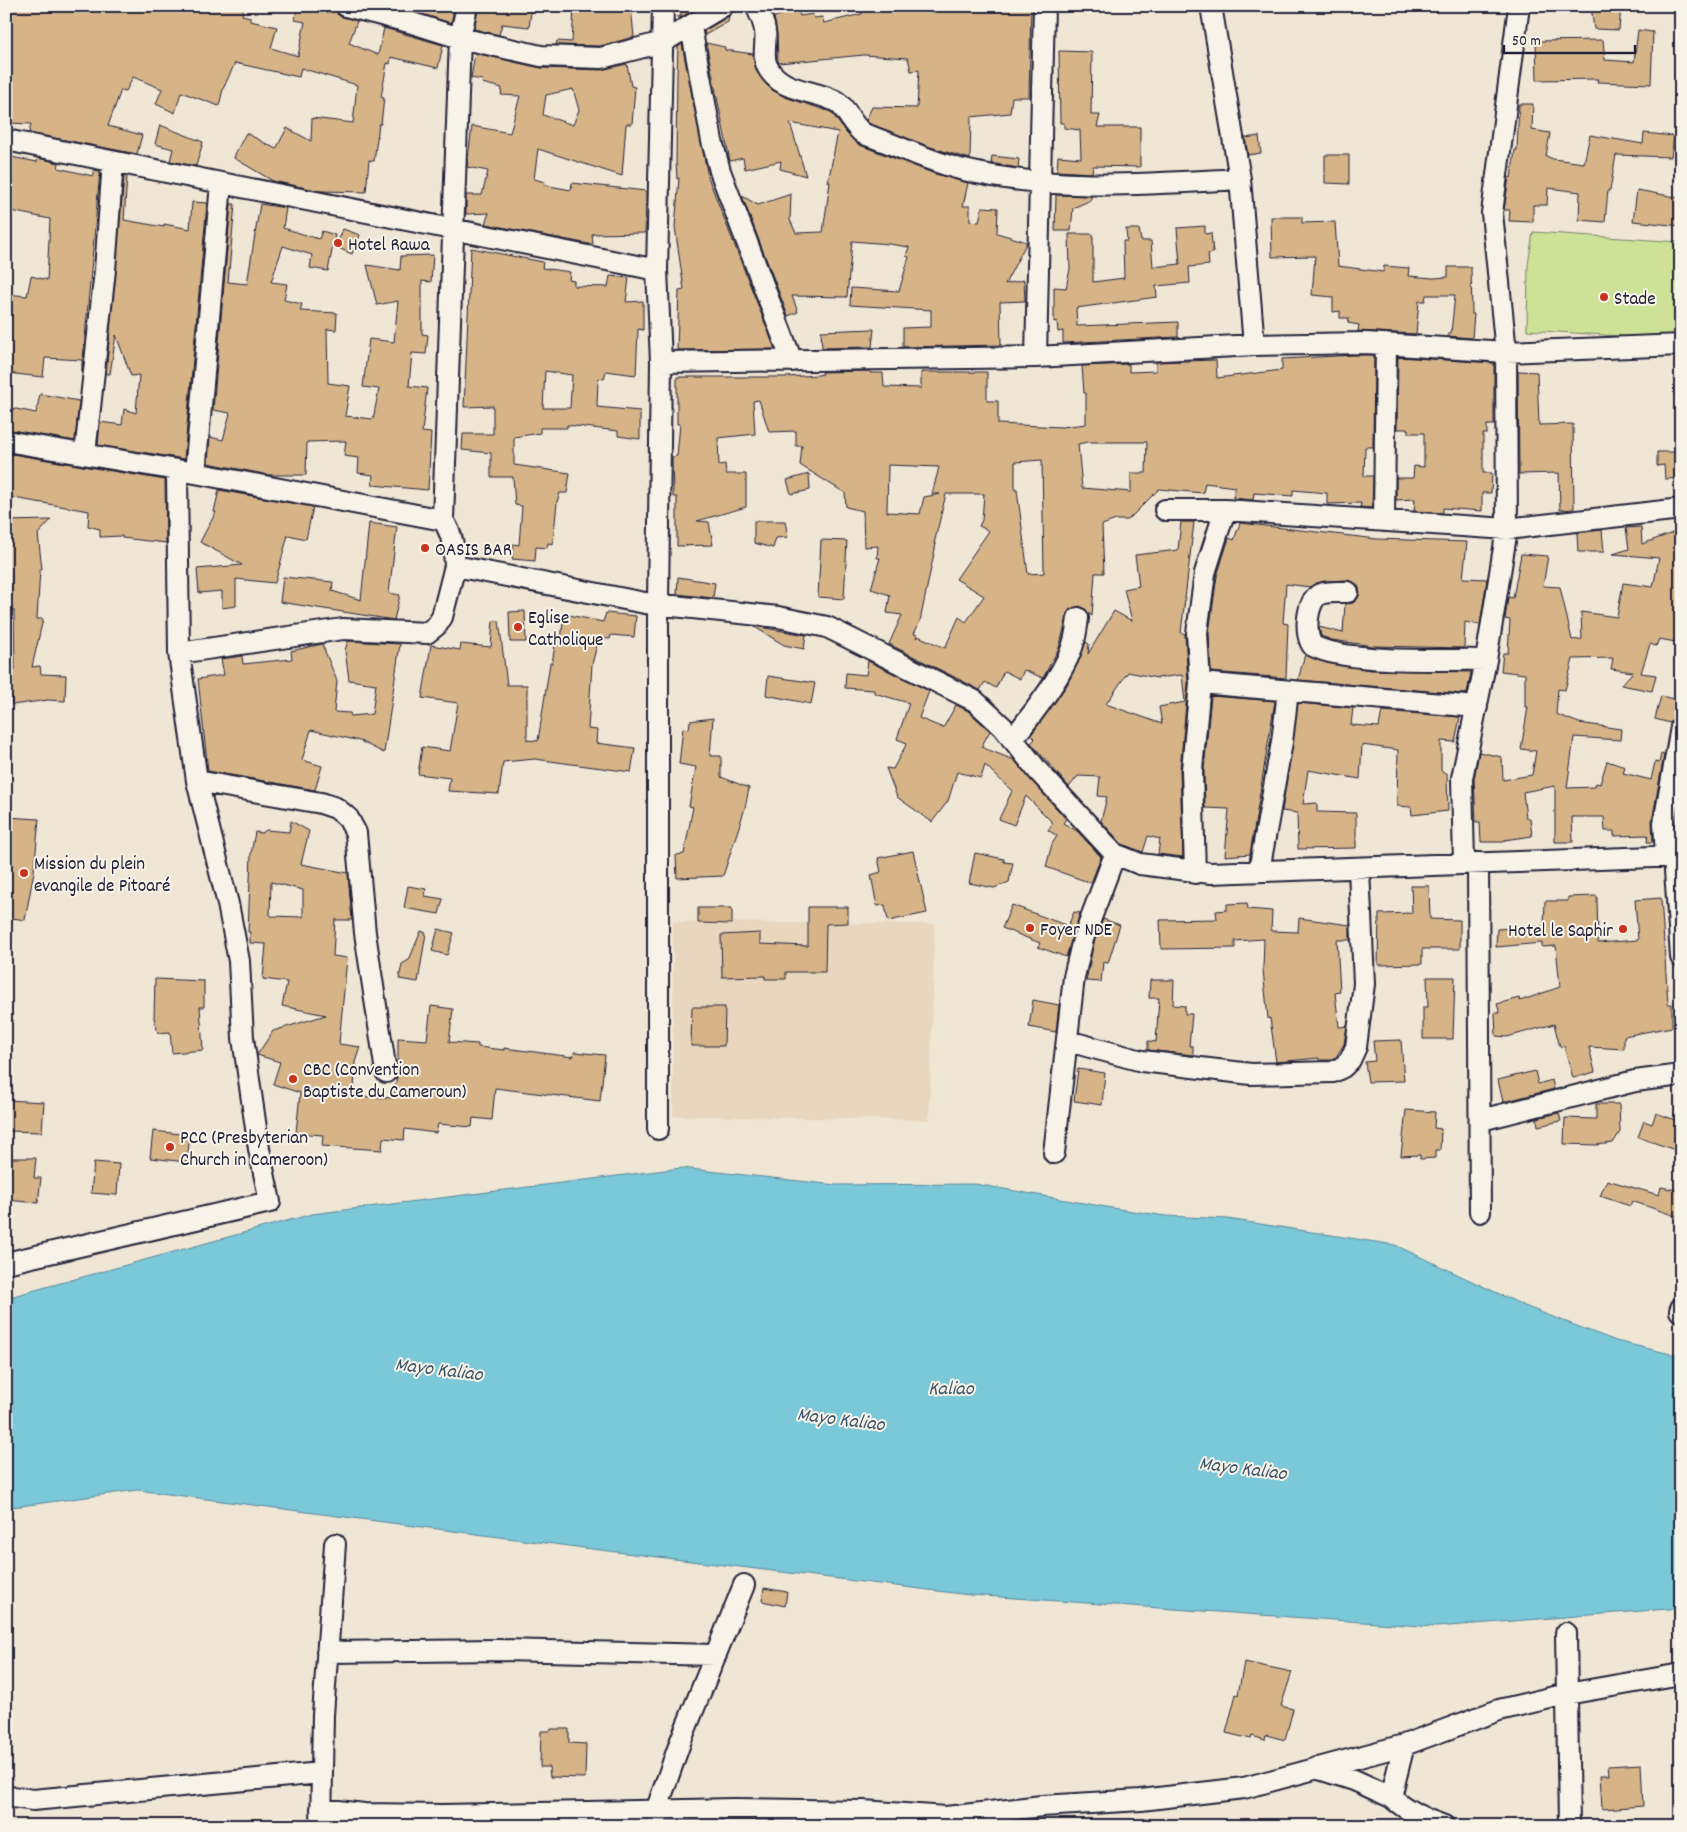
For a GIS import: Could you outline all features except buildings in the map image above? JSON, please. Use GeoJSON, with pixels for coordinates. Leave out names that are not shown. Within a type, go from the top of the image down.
{"type":"FeatureCollection","features":[{"type":"Feature","properties":{"kind":"street"},"geometry":{"type":"LineString","coordinates":[[346,6],[409,22],[460,38],[541,56],[601,58],[663,42],[691,27],[723,6]]}},
{"type":"Feature","properties":{"kind":"street"},"geometry":{"type":"LineString","coordinates":[[179,653],[343,629],[427,633],[437,625],[442,617],[455,566],[454,545],[450,531],[443,520],[460,38],[467,6]]}},
{"type":"Feature","properties":{"kind":"street"},"geometry":{"type":"LineString","coordinates":[[658,1129],[660,362],[657,270],[663,6]]}},
{"type":"Feature","properties":{"kind":"street"},"geometry":{"type":"LineString","coordinates":[[756,6],[764,22],[767,65],[779,80],[798,90],[835,101],[842,106],[854,127],[864,134],[961,169],[1040,182],[1134,184],[1240,179]]}},
{"type":"Feature","properties":{"kind":"street"},"geometry":{"type":"LineString","coordinates":[[1036,357],[1044,6]]}},
{"type":"Feature","properties":{"kind":"street"},"geometry":{"type":"LineString","coordinates":[[1211,6],[1240,179],[1250,279],[1254,345]]}},
{"type":"Feature","properties":{"kind":"street"},"geometry":{"type":"LineString","coordinates":[[1480,1212],[1482,1120],[1471,863],[1462,778],[1486,660],[1508,529],[1506,352],[1492,213],[1519,6]]}},
{"type":"Feature","properties":{"kind":"street"},"geometry":{"type":"LineString","coordinates":[[691,27],[712,141],[720,171],[792,361]]}},
{"type":"Feature","properties":{"kind":"street"},"geometry":{"type":"LineString","coordinates":[[6,140],[657,270]]}},
{"type":"Feature","properties":{"kind":"street"},"geometry":{"type":"LineString","coordinates":[[85,454],[105,270],[113,162]]}},
{"type":"Feature","properties":{"kind":"street"},"geometry":{"type":"LineString","coordinates":[[6,1263],[270,1202],[259,1149],[243,1038],[239,961],[228,904],[197,781],[179,653],[186,471],[221,184]]}},
{"type":"Feature","properties":{"kind":"street"},"geometry":{"type":"LineString","coordinates":[[1384,521],[1386,344]]}},
{"type":"Feature","properties":{"kind":"street"},"geometry":{"type":"LineString","coordinates":[[660,362],[1036,357],[1254,345],[1386,344],[1506,352],[1681,345]]}},
{"type":"Feature","properties":{"kind":"street"},"geometry":{"type":"LineString","coordinates":[[6,441],[186,471],[443,520]]}},
{"type":"Feature","properties":{"kind":"street"},"geometry":{"type":"LineString","coordinates":[[1165,510],[1225,510],[1508,529],[1681,509]]}},
{"type":"Feature","properties":{"kind":"street"},"geometry":{"type":"LineString","coordinates":[[1195,873],[1192,770],[1200,682],[1197,633],[1205,573],[1225,510]]}},
{"type":"Feature","properties":{"kind":"street"},"geometry":{"type":"LineString","coordinates":[[455,566],[518,580],[658,604],[778,617],[827,627],[975,701],[1012,739],[1038,771],[1114,854],[1140,864],[1195,873],[1674,856]]}},
{"type":"Feature","properties":{"kind":"street"},"geometry":{"type":"LineString","coordinates":[[1348,592],[1326,592],[1314,599],[1310,606],[1309,639],[1313,646],[1346,654],[1382,658],[1486,660]]}},
{"type":"Feature","properties":{"kind":"street"},"geometry":{"type":"LineString","coordinates":[[1012,739],[1048,690],[1068,657],[1074,642],[1078,618]]}},
{"type":"Feature","properties":{"kind":"street"},"geometry":{"type":"LineString","coordinates":[[1200,682],[1477,707]]}},
{"type":"Feature","properties":{"kind":"street"},"geometry":{"type":"LineString","coordinates":[[1258,871],[1282,742],[1288,691]]}},
{"type":"Feature","properties":{"kind":"street"},"geometry":{"type":"LineString","coordinates":[[1681,727],[1664,823],[1674,856],[1681,957]]}},
{"type":"Feature","properties":{"kind":"street"},"geometry":{"type":"LineString","coordinates":[[197,781],[321,803],[336,808],[348,818],[356,833],[365,933],[386,1072]]}},
{"type":"Feature","properties":{"kind":"street"},"geometry":{"type":"LineString","coordinates":[[1054,1153],[1074,977],[1083,939],[1114,854]]}},
{"type":"Feature","properties":{"kind":"street"},"geometry":{"type":"LineString","coordinates":[[1068,1041],[1142,1060],[1251,1074],[1333,1072],[1344,1067],[1350,1060],[1356,1047],[1364,984],[1359,868]]}},
{"type":"Feature","properties":{"kind":"street"},"geometry":{"type":"LineString","coordinates":[[1482,1120],[1635,1081],[1681,1075]]}},
{"type":"Feature","properties":{"kind":"street"},"geometry":{"type":"LineString","coordinates":[[335,1544],[321,1773],[321,1818],[364,1814],[656,1818],[734,1809],[863,1811],[946,1821],[1042,1806],[1142,1800],[1244,1788],[1404,1745],[1499,1710],[1567,1694],[1681,1674]]}},
{"type":"Feature","properties":{"kind":"street"},"geometry":{"type":"LineString","coordinates":[[656,1818],[681,1740],[744,1585]]}},
{"type":"Feature","properties":{"kind":"street"},"geometry":{"type":"LineString","coordinates":[[1566,1633],[1569,1826]]}},
{"type":"Feature","properties":{"kind":"street"},"geometry":{"type":"LineString","coordinates":[[328,1652],[498,1650],[716,1655]]}},
{"type":"Feature","properties":{"kind":"street"},"geometry":{"type":"LineString","coordinates":[[1391,1797],[1404,1745]]}},
{"type":"Feature","properties":{"kind":"street"},"geometry":{"type":"LineString","coordinates":[[1315,1768],[1354,1780],[1391,1797],[1404,1808],[1421,1818],[1444,1826]]}},
{"type":"Feature","properties":{"kind":"street"},"geometry":{"type":"LineString","coordinates":[[6,1796],[32,1800],[321,1773]]}},
{"type":"Feature","properties":{"kind":"shaded area"},"geometry":{"type":"Polygon","coordinates":[[[673,922],[935,924],[929,1120],[673,1116],[673,922]]]}},
{"type":"Feature","properties":{"kind":"green space","name":"Stade"},"geometry":{"type":"Polygon","coordinates":[[[1533,232],[1681,242],[1681,340],[1527,330],[1528,265],[1533,232]]]}},
{"type":"Feature","properties":{"kind":"water","name":"Kaliao"},"geometry":{"type":"Polygon","coordinates":[[[681,1168],[836,1185],[975,1184],[1166,1216],[1228,1219],[1395,1245],[1527,1307],[1616,1341],[1671,1354],[1681,1354],[1681,1608],[1436,1627],[970,1595],[584,1548],[137,1490],[6,1508],[6,1298],[312,1214],[681,1168]]]}},
{"type":"Feature","properties":{"kind":"place","name":"Hotel Rawa"},"geometry":{"type":"Point","coordinates":[338,243]}},
{"type":"Feature","properties":{"kind":"place","name":"Stade"},"geometry":{"type":"Point","coordinates":[1604,297]}},
{"type":"Feature","properties":{"kind":"place","name":"OASIS BAR"},"geometry":{"type":"Point","coordinates":[425,548]}},
{"type":"Feature","properties":{"kind":"place","name":"Eglise Catholique"},"geometry":{"type":"Point","coordinates":[518,627]}},
{"type":"Feature","properties":{"kind":"place","name":"Mission du plein evangile de Pitoaré"},"geometry":{"type":"Point","coordinates":[24,873]}},
{"type":"Feature","properties":{"kind":"place","name":"Foyer NDE"},"geometry":{"type":"Point","coordinates":[1030,928]}},
{"type":"Feature","properties":{"kind":"place","name":"Hotel le Saphir"},"geometry":{"type":"Point","coordinates":[1623,929]}},
{"type":"Feature","properties":{"kind":"place","name":"CBC (Convention Baptiste du Cameroun)"},"geometry":{"type":"Point","coordinates":[293,1079]}},
{"type":"Feature","properties":{"kind":"place","name":"PCC (Presbyterian Church in Cameroon)"},"geometry":{"type":"Point","coordinates":[170,1147]}},
{"type":"Feature","properties":{"kind":"water label","name":"Mayo Kaliao"},"geometry":{"type":"Point","coordinates":[439,1368]}},
{"type":"Feature","properties":{"kind":"water label","name":"Mayo Kaliao"},"geometry":{"type":"Point","coordinates":[841,1418]}},
{"type":"Feature","properties":{"kind":"water label","name":"Mayo Kaliao"},"geometry":{"type":"Point","coordinates":[1243,1467]}}]}
